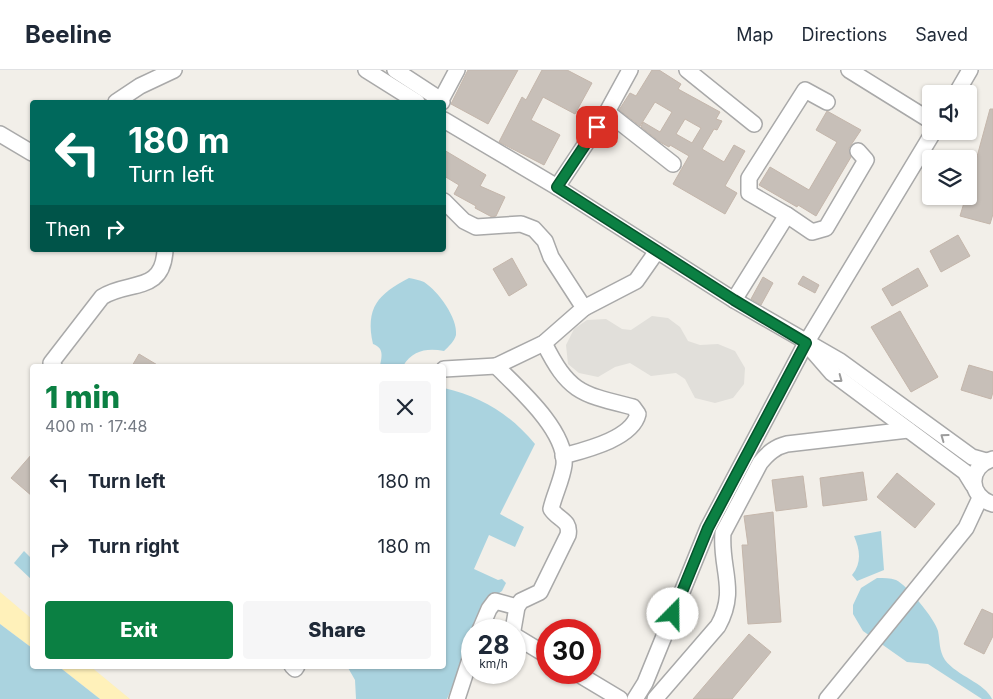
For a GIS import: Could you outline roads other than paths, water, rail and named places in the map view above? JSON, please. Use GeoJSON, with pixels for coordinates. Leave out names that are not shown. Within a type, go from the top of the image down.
{"type":"FeatureCollection","features":[{"type":"Feature","properties":{"kind":"street"},"geometry":{"type":"LineString","coordinates":[[119,100],[140,86],[174,70]]}},
{"type":"Feature","properties":{"kind":"street"},"geometry":{"type":"LineString","coordinates":[[366,70],[395,97],[408,100]]}},
{"type":"Feature","properties":{"kind":"street"},"geometry":{"type":"LineString","coordinates":[[395,70],[439,100]]}},
{"type":"Feature","properties":{"kind":"street"},"geometry":{"type":"LineString","coordinates":[[443,100],[458,70]]}},
{"type":"Feature","properties":{"kind":"street"},"geometry":{"type":"LineString","coordinates":[[688,70],[754,124]]}},
{"type":"Feature","properties":{"kind":"street"},"geometry":{"type":"LineString","coordinates":[[849,70],[922,115]]}},
{"type":"Feature","properties":{"kind":"street"},"geometry":{"type":"LineString","coordinates":[[961,85],[970,70]]}},
{"type":"Feature","properties":{"kind":"street"},"geometry":{"type":"LineString","coordinates":[[557,187],[607,112],[624,72]]}},
{"type":"Feature","properties":{"kind":"street"},"geometry":{"type":"LineString","coordinates":[[827,102],[805,90],[749,178],[749,193],[812,232],[826,228],[866,160],[858,152]]}},
{"type":"Feature","properties":{"kind":"street"},"geometry":{"type":"LineString","coordinates":[[446,108],[461,131]]}},
{"type":"Feature","properties":{"kind":"street"},"geometry":{"type":"LineString","coordinates":[[607,112],[672,164]]}},
{"type":"Feature","properties":{"kind":"street"},"geometry":{"type":"LineString","coordinates":[[446,121],[557,187],[734,300],[840,361],[972,457],[990,460]]}},
{"type":"Feature","properties":{"kind":"street"},"geometry":{"type":"LineString","coordinates":[[0,134],[30,152]]}},
{"type":"Feature","properties":{"kind":"street"},"geometry":{"type":"LineString","coordinates":[[635,699],[645,683],[708,528],[806,343],[929,140]]}},
{"type":"Feature","properties":{"kind":"street"},"geometry":{"type":"LineString","coordinates":[[446,203],[464,221],[476,227],[521,224],[534,229],[545,241],[551,257],[584,308]]}},
{"type":"Feature","properties":{"kind":"street"},"geometry":{"type":"LineString","coordinates":[[734,300],[786,215]]}},
{"type":"Feature","properties":{"kind":"street"},"geometry":{"type":"LineString","coordinates":[[446,369],[496,366],[544,342],[584,308],[636,281],[657,251]]}},
{"type":"Feature","properties":{"kind":"street"},"geometry":{"type":"LineString","coordinates":[[52,364],[102,297],[113,290],[144,285],[155,278],[163,265],[165,252]]}},
{"type":"Feature","properties":{"kind":"street"},"geometry":{"type":"LineString","coordinates":[[544,342],[560,373],[572,385],[586,395],[633,407],[638,414],[634,424],[619,436],[602,444],[563,456]]}},
{"type":"Feature","properties":{"kind":"street"},"geometry":{"type":"LineString","coordinates":[[806,343],[832,374],[964,472],[982,496]]}},
{"type":"Feature","properties":{"kind":"street"},"geometry":{"type":"LineString","coordinates":[[496,366],[548,422],[557,435],[564,466],[551,509],[568,523],[570,528],[540,592],[521,601],[517,607],[515,619]]}},
{"type":"Feature","properties":{"kind":"street"},"geometry":{"type":"LineString","coordinates":[[655,699],[718,626],[724,615],[729,594],[722,544],[723,533],[760,463],[768,453],[777,447],[787,444],[908,430]]}},
{"type":"Feature","properties":{"kind":"street"},"geometry":{"type":"LineString","coordinates":[[827,699],[966,528],[982,496],[976,471],[990,460]]}},
{"type":"Feature","properties":{"kind":"street"},"geometry":{"type":"LineString","coordinates":[[485,619],[495,601],[517,607]]}},
{"type":"Feature","properties":{"kind":"street"},"geometry":{"type":"LineString","coordinates":[[456,699],[461,684]]}},
{"type":"Feature","properties":{"kind":"street"},"geometry":{"type":"LineString","coordinates":[[595,684],[620,699]]}},
{"type":"Feature","properties":{"kind":"water"},"geometry":{"type":"Polygon","coordinates":[[[409,278],[424,282],[429,286],[441,298],[450,313],[456,328],[456,335],[453,342],[444,351],[421,351],[411,356],[405,364],[380,364],[381,350],[373,344],[371,321],[376,304],[382,296],[409,278]]]}},
{"type":"Feature","properties":{"kind":"water"},"geometry":{"type":"Polygon","coordinates":[[[446,389],[471,396],[505,415],[535,444],[500,514],[524,527],[515,547],[489,535],[474,569],[498,580],[502,579],[506,583],[502,591],[492,598],[482,619],[461,619],[461,665],[447,699],[356,699],[355,680],[349,669],[446,669],[446,389]]]}},
{"type":"Feature","properties":{"kind":"water"},"geometry":{"type":"Polygon","coordinates":[[[881,531],[884,570],[857,581],[852,575],[859,561],[858,546],[854,536],[881,531]]]}},
{"type":"Feature","properties":{"kind":"water"},"geometry":{"type":"Polygon","coordinates":[[[24,551],[30,557],[30,578],[14,563],[24,551]]]}},
{"type":"Feature","properties":{"kind":"water"},"geometry":{"type":"Polygon","coordinates":[[[877,578],[896,580],[913,595],[936,626],[945,660],[956,671],[983,688],[992,699],[982,699],[928,664],[907,662],[863,631],[853,614],[853,605],[861,588],[877,578]]]}},
{"type":"Feature","properties":{"kind":"water"},"geometry":{"type":"Polygon","coordinates":[[[0,624],[30,646],[30,669],[62,669],[100,699],[0,699],[0,624]]]}}]}
